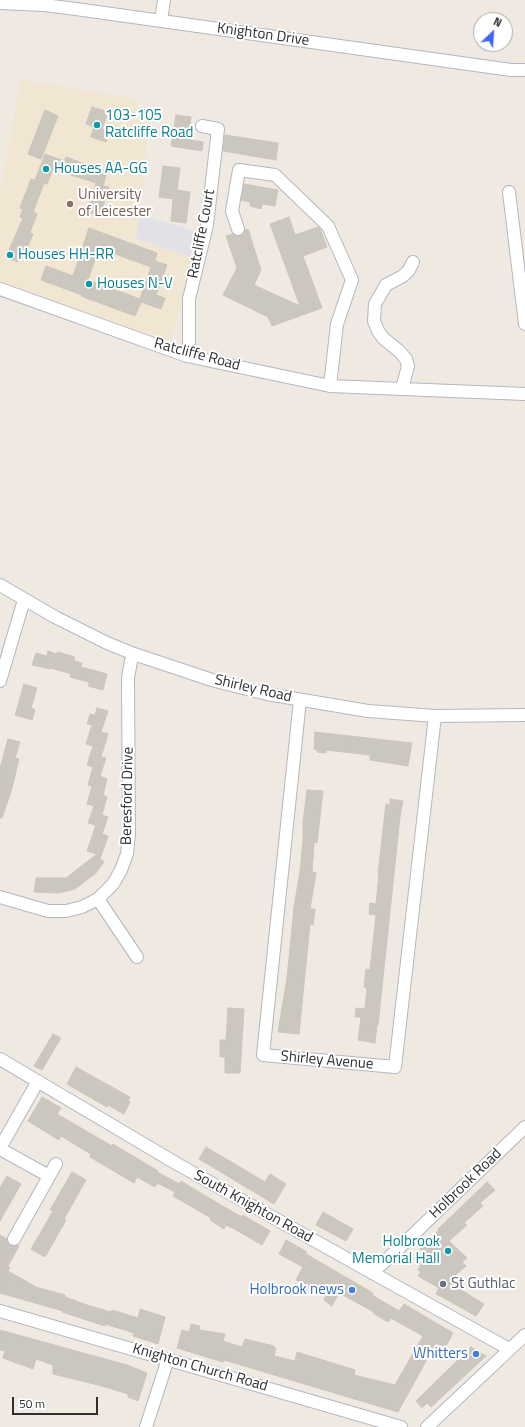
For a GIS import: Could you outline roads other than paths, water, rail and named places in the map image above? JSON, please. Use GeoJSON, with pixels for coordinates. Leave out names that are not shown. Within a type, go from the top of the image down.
{"type":"FeatureCollection","features":[{"type":"Feature","properties":{"kind":"street"},"geometry":{"type":"LineString","coordinates":[[161,21],[164,0]]}},
{"type":"Feature","properties":{"kind":"street","name":"Knighton Drive"},"geometry":{"type":"LineString","coordinates":[[0,3],[44,5],[511,70],[525,70]]}},
{"type":"Feature","properties":{"kind":"street","name":"Ratcliffe Court"},"geometry":{"type":"LineString","coordinates":[[187,356],[189,345],[189,300],[207,225],[218,129],[202,126]]}},
{"type":"Feature","properties":{"kind":"street"},"geometry":{"type":"LineString","coordinates":[[238,229],[232,211],[239,170],[275,175],[328,226],[352,280],[337,324],[330,386]]}},
{"type":"Feature","properties":{"kind":"street"},"geometry":{"type":"LineString","coordinates":[[509,192],[525,324]]}},
{"type":"Feature","properties":{"kind":"street"},"geometry":{"type":"LineString","coordinates":[[402,389],[408,366],[406,359],[400,351],[383,338],[374,321],[374,311],[375,304],[386,285],[403,276],[409,270],[412,262]]}},
{"type":"Feature","properties":{"kind":"street","name":"Ratcliffe Road"},"geometry":{"type":"LineString","coordinates":[[0,289],[187,356],[330,386],[525,394]]}},
{"type":"Feature","properties":{"kind":"street","name":"Shirley Road"},"geometry":{"type":"LineString","coordinates":[[0,585],[24,600],[83,632],[134,654],[215,681],[267,694],[368,711],[435,716],[525,715]]}},
{"type":"Feature","properties":{"kind":"street"},"geometry":{"type":"LineString","coordinates":[[0,682],[24,600]]}},
{"type":"Feature","properties":{"kind":"street","name":"Beresford Drive"},"geometry":{"type":"LineString","coordinates":[[0,897],[48,911],[82,907],[98,899],[113,884],[121,870],[127,854],[129,835],[128,678],[131,661],[134,654]]}},
{"type":"Feature","properties":{"kind":"street","name":"Shirley Avenue"},"geometry":{"type":"LineString","coordinates":[[300,700],[263,1056],[395,1067],[435,716]]}},
{"type":"Feature","properties":{"kind":"street"},"geometry":{"type":"LineString","coordinates":[[98,899],[137,956]]}},
{"type":"Feature","properties":{"kind":"street","name":"South Knighton Road"},"geometry":{"type":"LineString","coordinates":[[0,1060],[38,1081],[179,1166],[509,1350]]}},
{"type":"Feature","properties":{"kind":"street"},"geometry":{"type":"LineString","coordinates":[[38,1081],[0,1149],[49,1176]]}},
{"type":"Feature","properties":{"kind":"street","name":"Holbrook Road"},"geometry":{"type":"LineString","coordinates":[[372,1273],[525,1127]]}},
{"type":"Feature","properties":{"kind":"street"},"geometry":{"type":"LineString","coordinates":[[14,1239],[56,1164]]}},
{"type":"Feature","properties":{"kind":"street","name":"Knighton Church Road"},"geometry":{"type":"LineString","coordinates":[[0,1311],[400,1427]]}},
{"type":"Feature","properties":{"kind":"street"},"geometry":{"type":"LineString","coordinates":[[429,1427],[525,1335]]}},
{"type":"Feature","properties":{"kind":"street"},"geometry":{"type":"LineString","coordinates":[[146,1427],[168,1359]]}},
{"type":"Feature","properties":{"kind":"place","name":"103-105 Ratcliffe Road"},"geometry":{"type":"Point","coordinates":[97,125]}},
{"type":"Feature","properties":{"kind":"place","name":"Houses AA-GG"},"geometry":{"type":"Point","coordinates":[46,169]}},
{"type":"Feature","properties":{"kind":"place","name":"University of Leicester"},"geometry":{"type":"Point","coordinates":[70,204]}},
{"type":"Feature","properties":{"kind":"place","name":"Houses HH-RR"},"geometry":{"type":"Point","coordinates":[10,255]}},
{"type":"Feature","properties":{"kind":"place","name":"Houses N-V"},"geometry":{"type":"Point","coordinates":[89,284]}},
{"type":"Feature","properties":{"kind":"place","name":"Holbrook Memorial Hall"},"geometry":{"type":"Point","coordinates":[448,1251]}},
{"type":"Feature","properties":{"kind":"place","name":"St Guthlac"},"geometry":{"type":"Point","coordinates":[443,1284]}},
{"type":"Feature","properties":{"kind":"place","name":"Holbrook news"},"geometry":{"type":"Point","coordinates":[352,1290]}},
{"type":"Feature","properties":{"kind":"place","name":"Whitters"},"geometry":{"type":"Point","coordinates":[476,1354]}}]}
